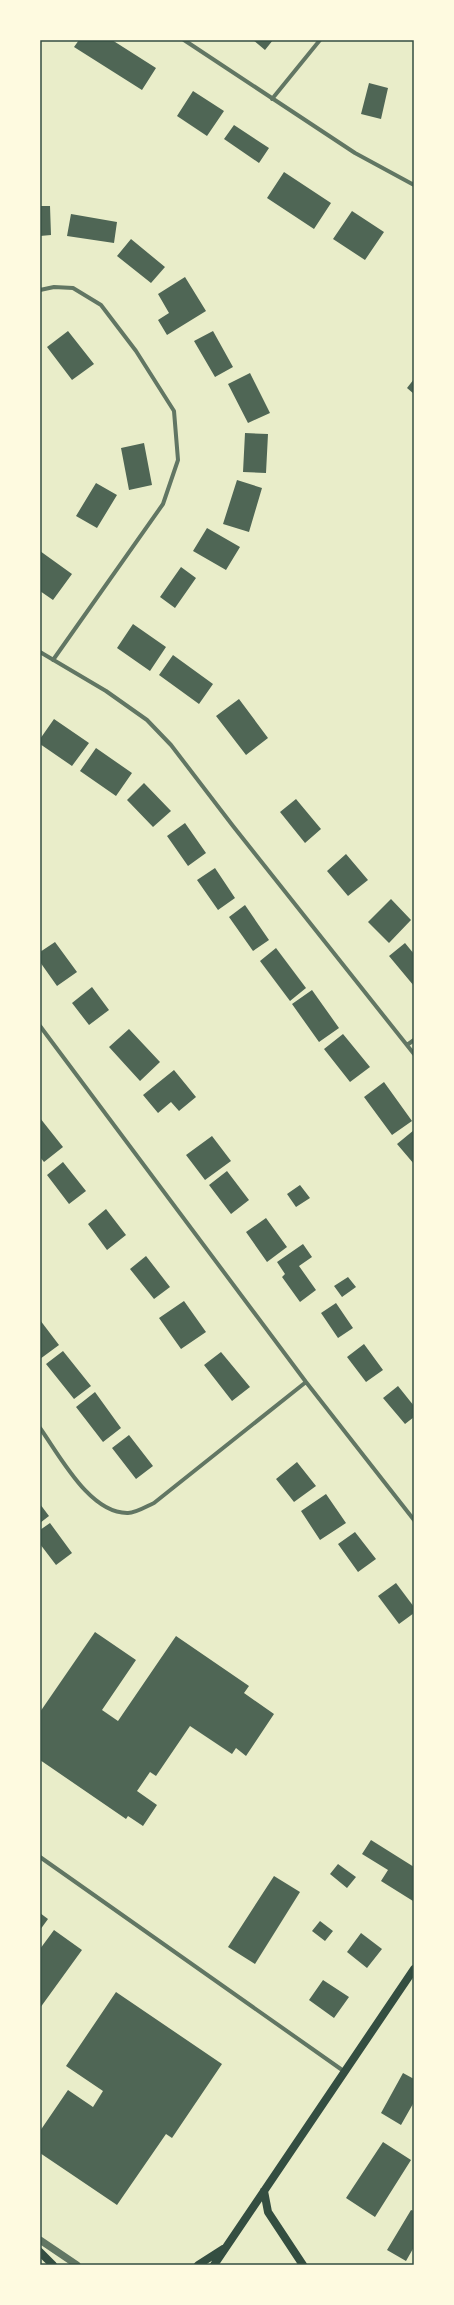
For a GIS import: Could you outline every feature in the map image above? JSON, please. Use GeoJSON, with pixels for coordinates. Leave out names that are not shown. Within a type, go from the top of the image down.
{"type":"FeatureCollection","features":[{"type":"Feature","properties":{"kind":"main road"},"geometry":{"type":"LineString","coordinates":[[214,2265],[414,1969]]}},
{"type":"Feature","properties":{"kind":"main road"},"geometry":{"type":"LineString","coordinates":[[264,2191],[268,2212],[303,2265]]}},
{"type":"Feature","properties":{"kind":"main road"},"geometry":{"type":"LineString","coordinates":[[198,2265],[227,2247]]}},
{"type":"Feature","properties":{"kind":"main road"},"geometry":{"type":"LineString","coordinates":[[40,2252],[53,2265]]}},
{"type":"Feature","properties":{"kind":"street"},"geometry":{"type":"LineString","coordinates":[[184,40],[355,153],[414,185]]}},
{"type":"Feature","properties":{"kind":"street"},"geometry":{"type":"LineString","coordinates":[[272,99],[320,40]]}},
{"type":"Feature","properties":{"kind":"street"},"geometry":{"type":"LineString","coordinates":[[40,290],[54,287],[74,288],[101,305],[136,351],[174,411],[178,460],[163,504],[53,660]]}},
{"type":"Feature","properties":{"kind":"street"},"geometry":{"type":"LineString","coordinates":[[40,652],[112,695],[147,720],[171,745],[233,826],[414,1054]]}},
{"type":"Feature","properties":{"kind":"street"},"geometry":{"type":"LineString","coordinates":[[40,1026],[306,1382],[414,1520]]}},
{"type":"Feature","properties":{"kind":"street"},"geometry":{"type":"LineString","coordinates":[[407,1045],[414,1040]]}},
{"type":"Feature","properties":{"kind":"street"},"geometry":{"type":"LineString","coordinates":[[40,1428],[88,1495],[107,1510],[129,1514],[154,1503],[306,1382]]}},
{"type":"Feature","properties":{"kind":"street"},"geometry":{"type":"LineString","coordinates":[[40,1857],[345,2072]]}},
{"type":"Feature","properties":{"kind":"street"},"geometry":{"type":"LineString","coordinates":[[40,2240],[77,2265]]}},
{"type":"Feature","properties":{"kind":"building"},"geometry":{"type":"Polygon","coordinates":[[[79,40],[112,40],[156,68],[142,90],[74,47],[79,40]]]}},
{"type":"Feature","properties":{"kind":"building"},"geometry":{"type":"Polygon","coordinates":[[[253,40],[273,40],[265,50],[253,40]]]}},
{"type":"Feature","properties":{"kind":"building"},"geometry":{"type":"Polygon","coordinates":[[[369,83],[388,88],[381,119],[361,114],[369,83]]]}},
{"type":"Feature","properties":{"kind":"building"},"geometry":{"type":"Polygon","coordinates":[[[193,91],[224,111],[207,136],[177,116],[193,91]]]}},
{"type":"Feature","properties":{"kind":"building"},"geometry":{"type":"Polygon","coordinates":[[[234,125],[269,148],[259,163],[224,139],[234,125]]]}},
{"type":"Feature","properties":{"kind":"building"},"geometry":{"type":"Polygon","coordinates":[[[284,172],[331,203],[314,229],[267,198],[284,172]]]}},
{"type":"Feature","properties":{"kind":"building"},"geometry":{"type":"Polygon","coordinates":[[[40,206],[50,206],[51,235],[40,236],[40,206]]]}},
{"type":"Feature","properties":{"kind":"building"},"geometry":{"type":"Polygon","coordinates":[[[352,211],[384,232],[365,260],[333,239],[352,211]]]}},
{"type":"Feature","properties":{"kind":"building"},"geometry":{"type":"Polygon","coordinates":[[[71,214],[117,222],[114,243],[67,236],[71,214]]]}},
{"type":"Feature","properties":{"kind":"building"},"geometry":{"type":"Polygon","coordinates":[[[131,239],[165,267],[151,283],[117,256],[131,239]]]}},
{"type":"Feature","properties":{"kind":"building"},"geometry":{"type":"Polygon","coordinates":[[[185,277],[206,311],[167,335],[158,320],[169,313],[158,294],[185,277]]]}},
{"type":"Feature","properties":{"kind":"building"},"geometry":{"type":"Polygon","coordinates":[[[68,331],[94,364],[72,380],[47,347],[68,331]]]}},
{"type":"Feature","properties":{"kind":"building"},"geometry":{"type":"Polygon","coordinates":[[[213,331],[233,367],[215,377],[194,341],[213,331]]]}},
{"type":"Feature","properties":{"kind":"building"},"geometry":{"type":"Polygon","coordinates":[[[250,373],[270,413],[248,423],[228,384],[250,373]]]}},
{"type":"Feature","properties":{"kind":"building"},"geometry":{"type":"Polygon","coordinates":[[[414,379],[414,394],[407,388],[414,379]]]}},
{"type":"Feature","properties":{"kind":"building"},"geometry":{"type":"Polygon","coordinates":[[[245,433],[268,434],[266,473],[243,472],[245,433]]]}},
{"type":"Feature","properties":{"kind":"building"},"geometry":{"type":"Polygon","coordinates":[[[144,443],[152,485],[129,490],[121,448],[144,443]]]}},
{"type":"Feature","properties":{"kind":"building"},"geometry":{"type":"Polygon","coordinates":[[[237,480],[262,488],[249,532],[223,524],[237,480]]]}},
{"type":"Feature","properties":{"kind":"building"},"geometry":{"type":"Polygon","coordinates":[[[96,483],[117,495],[97,528],[76,516],[96,483]]]}},
{"type":"Feature","properties":{"kind":"building"},"geometry":{"type":"Polygon","coordinates":[[[207,528],[240,547],[226,570],[193,551],[207,528]]]}},
{"type":"Feature","properties":{"kind":"building"},"geometry":{"type":"Polygon","coordinates":[[[40,551],[72,574],[53,600],[40,591],[40,551]]]}},
{"type":"Feature","properties":{"kind":"building"},"geometry":{"type":"Polygon","coordinates":[[[181,567],[196,578],[175,608],[160,597],[181,567]]]}},
{"type":"Feature","properties":{"kind":"building"},"geometry":{"type":"Polygon","coordinates":[[[133,624],[166,647],[150,671],[117,648],[133,624]]]}},
{"type":"Feature","properties":{"kind":"building"},"geometry":{"type":"Polygon","coordinates":[[[173,655],[213,684],[199,704],[159,675],[173,655]]]}},
{"type":"Feature","properties":{"kind":"building"},"geometry":{"type":"Polygon","coordinates":[[[239,699],[268,738],[246,755],[216,716],[239,699]]]}},
{"type":"Feature","properties":{"kind":"building"},"geometry":{"type":"Polygon","coordinates":[[[54,719],[89,743],[72,766],[40,744],[40,739],[54,719]]]}},
{"type":"Feature","properties":{"kind":"building"},"geometry":{"type":"Polygon","coordinates":[[[96,748],[132,773],[116,796],[80,771],[96,748]]]}},
{"type":"Feature","properties":{"kind":"building"},"geometry":{"type":"Polygon","coordinates":[[[144,783],[171,811],[153,827],[127,800],[144,783]]]}},
{"type":"Feature","properties":{"kind":"building"},"geometry":{"type":"Polygon","coordinates":[[[296,799],[321,829],[305,843],[280,812],[296,799]]]}},
{"type":"Feature","properties":{"kind":"building"},"geometry":{"type":"Polygon","coordinates":[[[185,823],[206,853],[188,866],[167,836],[185,823]]]}},
{"type":"Feature","properties":{"kind":"building"},"geometry":{"type":"Polygon","coordinates":[[[346,854],[368,880],[348,896],[327,871],[346,854]]]}},
{"type":"Feature","properties":{"kind":"building"},"geometry":{"type":"Polygon","coordinates":[[[215,868],[235,898],[218,910],[197,880],[215,868]]]}},
{"type":"Feature","properties":{"kind":"building"},"geometry":{"type":"Polygon","coordinates":[[[391,899],[411,920],[389,943],[368,922],[391,899]]]}},
{"type":"Feature","properties":{"kind":"building"},"geometry":{"type":"Polygon","coordinates":[[[245,905],[269,940],[253,951],[229,917],[245,905]]]}},
{"type":"Feature","properties":{"kind":"building"},"geometry":{"type":"Polygon","coordinates":[[[55,942],[77,972],[57,986],[40,962],[40,952],[55,942]]]}},
{"type":"Feature","properties":{"kind":"building"},"geometry":{"type":"Polygon","coordinates":[[[405,943],[414,954],[414,986],[389,956],[405,943]]]}},
{"type":"Feature","properties":{"kind":"building"},"geometry":{"type":"Polygon","coordinates":[[[276,948],[306,988],[290,1001],[260,961],[276,948]]]}},
{"type":"Feature","properties":{"kind":"building"},"geometry":{"type":"Polygon","coordinates":[[[92,987],[109,1010],[89,1025],[72,1003],[92,987]]]}},
{"type":"Feature","properties":{"kind":"building"},"geometry":{"type":"Polygon","coordinates":[[[312,990],[339,1028],[319,1042],[292,1004],[312,990]]]}},
{"type":"Feature","properties":{"kind":"building"},"geometry":{"type":"Polygon","coordinates":[[[129,1029],[160,1062],[140,1081],[109,1047],[129,1029]]]}},
{"type":"Feature","properties":{"kind":"building"},"geometry":{"type":"Polygon","coordinates":[[[343,1034],[370,1067],[350,1082],[324,1049],[343,1034]]]}},
{"type":"Feature","properties":{"kind":"building"},"geometry":{"type":"Polygon","coordinates":[[[174,1070],[196,1097],[179,1111],[171,1102],[158,1113],[143,1095],[174,1070]]]}},
{"type":"Feature","properties":{"kind":"building"},"geometry":{"type":"Polygon","coordinates":[[[384,1082],[412,1121],[392,1135],[364,1097],[384,1082]]]}},
{"type":"Feature","properties":{"kind":"building"},"geometry":{"type":"Polygon","coordinates":[[[40,1118],[63,1147],[44,1162],[40,1157],[40,1118]]]}},
{"type":"Feature","properties":{"kind":"building"},"geometry":{"type":"Polygon","coordinates":[[[414,1130],[414,1164],[397,1144],[414,1130]]]}},
{"type":"Feature","properties":{"kind":"building"},"geometry":{"type":"Polygon","coordinates":[[[212,1136],[231,1161],[205,1180],[186,1155],[212,1136]]]}},
{"type":"Feature","properties":{"kind":"building"},"geometry":{"type":"Polygon","coordinates":[[[63,1162],[86,1191],[69,1204],[47,1175],[63,1162]]]}},
{"type":"Feature","properties":{"kind":"building"},"geometry":{"type":"Polygon","coordinates":[[[227,1171],[249,1200],[231,1214],[209,1185],[227,1171]]]}},
{"type":"Feature","properties":{"kind":"building"},"geometry":{"type":"Polygon","coordinates":[[[300,1185],[310,1198],[296,1207],[287,1194],[300,1185]]]}},
{"type":"Feature","properties":{"kind":"building"},"geometry":{"type":"Polygon","coordinates":[[[106,1209],[126,1235],[107,1250],[88,1224],[106,1209]]]}},
{"type":"Feature","properties":{"kind":"building"},"geometry":{"type":"Polygon","coordinates":[[[266,1218],[287,1247],[267,1262],[246,1232],[266,1218]]]}},
{"type":"Feature","properties":{"kind":"building"},"geometry":{"type":"Polygon","coordinates":[[[303,1244],[312,1257],[299,1266],[316,1290],[300,1302],[282,1277],[285,1274],[277,1262],[303,1244]]]}},
{"type":"Feature","properties":{"kind":"building"},"geometry":{"type":"Polygon","coordinates":[[[146,1256],[170,1287],[154,1299],[130,1269],[146,1256]]]}},
{"type":"Feature","properties":{"kind":"building"},"geometry":{"type":"Polygon","coordinates":[[[348,1277],[356,1287],[342,1297],[334,1286],[348,1277]]]}},
{"type":"Feature","properties":{"kind":"building"},"geometry":{"type":"Polygon","coordinates":[[[184,1301],[206,1332],[181,1349],[159,1318],[184,1301]]]}},
{"type":"Feature","properties":{"kind":"building"},"geometry":{"type":"Polygon","coordinates":[[[336,1303],[353,1328],[338,1338],[321,1313],[336,1303]]]}},
{"type":"Feature","properties":{"kind":"building"},"geometry":{"type":"Polygon","coordinates":[[[40,1320],[59,1345],[40,1359],[40,1320]]]}},
{"type":"Feature","properties":{"kind":"building"},"geometry":{"type":"Polygon","coordinates":[[[364,1344],[383,1370],[366,1382],[347,1357],[364,1344]]]}},
{"type":"Feature","properties":{"kind":"building"},"geometry":{"type":"Polygon","coordinates":[[[63,1351],[91,1386],[74,1399],[46,1364],[63,1351]]]}},
{"type":"Feature","properties":{"kind":"building"},"geometry":{"type":"Polygon","coordinates":[[[221,1352],[250,1387],[232,1401],[204,1365],[221,1352]]]}},
{"type":"Feature","properties":{"kind":"building"},"geometry":{"type":"Polygon","coordinates":[[[398,1386],[414,1406],[414,1417],[405,1424],[383,1398],[398,1386]]]}},
{"type":"Feature","properties":{"kind":"building"},"geometry":{"type":"Polygon","coordinates":[[[95,1392],[121,1428],[103,1442],[76,1407],[95,1392]]]}},
{"type":"Feature","properties":{"kind":"building"},"geometry":{"type":"Polygon","coordinates":[[[129,1435],[153,1466],[136,1479],[112,1448],[129,1435]]]}},
{"type":"Feature","properties":{"kind":"building"},"geometry":{"type":"Polygon","coordinates":[[[297,1462],[316,1486],[294,1502],[276,1479],[297,1462]]]}},
{"type":"Feature","properties":{"kind":"building"},"geometry":{"type":"Polygon","coordinates":[[[326,1494],[346,1523],[320,1540],[301,1511],[326,1494]]]}},
{"type":"Feature","properties":{"kind":"building"},"geometry":{"type":"Polygon","coordinates":[[[40,1504],[49,1516],[40,1523],[40,1504]]]}},
{"type":"Feature","properties":{"kind":"building"},"geometry":{"type":"Polygon","coordinates":[[[50,1523],[72,1553],[56,1565],[40,1544],[40,1530],[50,1523]]]}},
{"type":"Feature","properties":{"kind":"building"},"geometry":{"type":"Polygon","coordinates":[[[355,1532],[376,1559],[358,1572],[338,1544],[355,1532]]]}},
{"type":"Feature","properties":{"kind":"building"},"geometry":{"type":"Polygon","coordinates":[[[396,1583],[414,1607],[414,1613],[399,1624],[378,1596],[396,1583]]]}},
{"type":"Feature","properties":{"kind":"building"},"geometry":{"type":"Polygon","coordinates":[[[95,1632],[136,1660],[102,1710],[118,1721],[176,1636],[249,1686],[244,1693],[274,1714],[246,1756],[236,1748],[232,1754],[190,1726],[156,1776],[150,1772],[137,1791],[157,1805],[143,1826],[128,1816],[126,1819],[40,1760],[40,1712],[95,1632]]]}},
{"type":"Feature","properties":{"kind":"building"},"geometry":{"type":"Polygon","coordinates":[[[371,1840],[414,1867],[413,1901],[381,1881],[388,1870],[362,1854],[371,1840]]]}},
{"type":"Feature","properties":{"kind":"building"},"geometry":{"type":"Polygon","coordinates":[[[338,1864],[356,1877],[347,1888],[330,1874],[338,1864]]]}},
{"type":"Feature","properties":{"kind":"building"},"geometry":{"type":"Polygon","coordinates":[[[274,1876],[300,1892],[255,1964],[228,1947],[274,1876]]]}},
{"type":"Feature","properties":{"kind":"building"},"geometry":{"type":"Polygon","coordinates":[[[40,1913],[48,1919],[40,1930],[40,1913]]]}},
{"type":"Feature","properties":{"kind":"building"},"geometry":{"type":"Polygon","coordinates":[[[320,1921],[333,1931],[325,1941],[312,1931],[320,1921]]]}},
{"type":"Feature","properties":{"kind":"building"},"geometry":{"type":"Polygon","coordinates":[[[54,1930],[82,1950],[40,2008],[40,1949],[54,1930]]]}},
{"type":"Feature","properties":{"kind":"building"},"geometry":{"type":"Polygon","coordinates":[[[361,1933],[382,1949],[367,1968],[347,1952],[361,1933]]]}},
{"type":"Feature","properties":{"kind":"building"},"geometry":{"type":"Polygon","coordinates":[[[323,1980],[349,1997],[334,2018],[309,2000],[323,1980]]]}},
{"type":"Feature","properties":{"kind":"building"},"geometry":{"type":"Polygon","coordinates":[[[116,1992],[222,2064],[172,2138],[166,2134],[117,2205],[40,2153],[40,2131],[68,2090],[93,2107],[103,2091],[66,2066],[116,1992]]]}},
{"type":"Feature","properties":{"kind":"building"},"geometry":{"type":"Polygon","coordinates":[[[403,2073],[414,2079],[414,2102],[401,2125],[381,2113],[403,2073]]]}},
{"type":"Feature","properties":{"kind":"building"},"geometry":{"type":"Polygon","coordinates":[[[383,2142],[411,2160],[375,2217],[346,2198],[383,2142]]]}},
{"type":"Feature","properties":{"kind":"building"},"geometry":{"type":"Polygon","coordinates":[[[411,2210],[414,2211],[414,2247],[406,2261],[387,2250],[411,2210]]]}}]}
